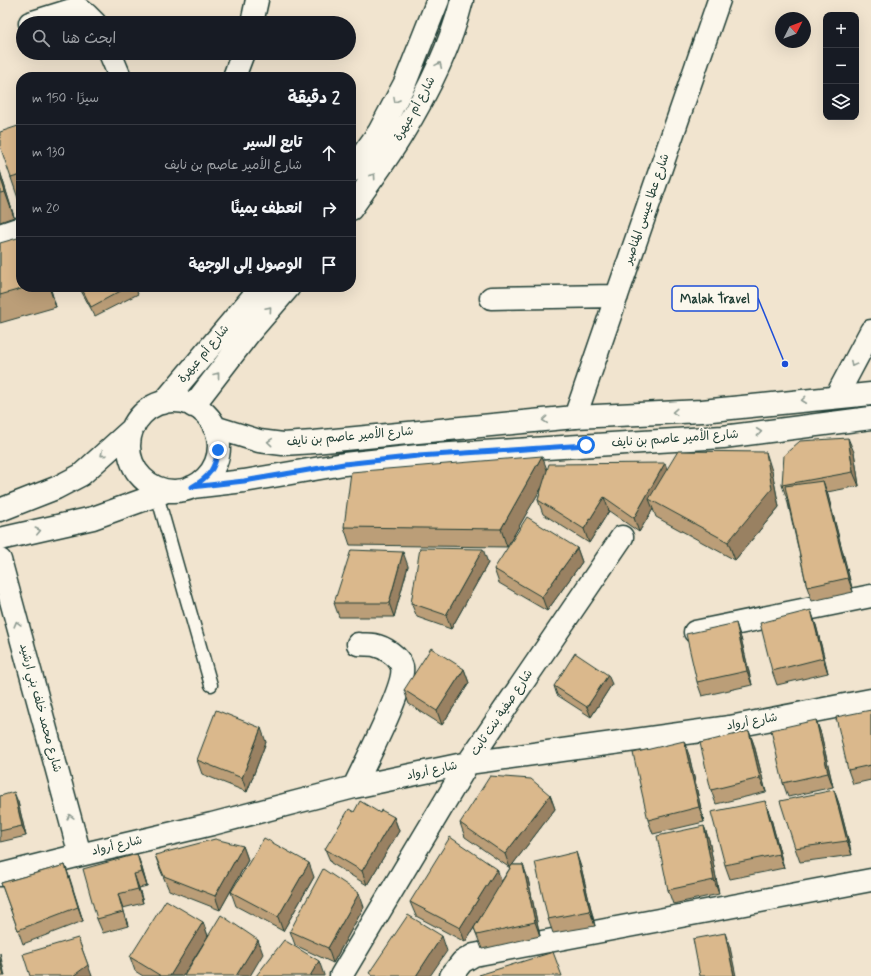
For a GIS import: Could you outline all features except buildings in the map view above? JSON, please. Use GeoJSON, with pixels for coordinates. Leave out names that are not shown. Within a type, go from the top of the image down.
{"type":"FeatureCollection","features":[{"type":"Feature","properties":{"kind":"street"},"geometry":{"type":"LineString","coordinates":[[254,16],[257,0]]}},
{"type":"Feature","properties":{"kind":"street","name":"شارع أم عبهرة"},"geometry":{"type":"LineString","coordinates":[[356,164],[379,132],[405,83],[438,0]]}},
{"type":"Feature","properties":{"kind":"street","name":"شارع أم عبهرة"},"geometry":{"type":"LineString","coordinates":[[356,202],[401,136],[431,81],[445,50],[462,0]]}},
{"type":"Feature","properties":{"kind":"street","name":"شارع عطا عيسى المناصير"},"geometry":{"type":"LineString","coordinates":[[575,418],[719,0]]}},
{"type":"Feature","properties":{"kind":"street"},"geometry":{"type":"LineString","coordinates":[[52,16],[78,8],[88,16]]}},
{"type":"Feature","properties":{"kind":"street"},"geometry":{"type":"LineString","coordinates":[[113,60],[118,72]]}},
{"type":"Feature","properties":{"kind":"street"},"geometry":{"type":"LineString","coordinates":[[236,72],[240,60]]}},
{"type":"Feature","properties":{"kind":"street"},"geometry":{"type":"LineString","coordinates":[[0,235],[16,230]]}},
{"type":"Feature","properties":{"kind":"street","name":"شارع أم عبهرة"},"geometry":{"type":"LineString","coordinates":[[163,403],[257,292]]}},
{"type":"Feature","properties":{"kind":"street","name":"شارع أم عبهرة"},"geometry":{"type":"LineString","coordinates":[[193,406],[250,332],[285,292]]}},
{"type":"Feature","properties":{"kind":"street"},"geometry":{"type":"LineString","coordinates":[[491,298],[617,296]]}},
{"type":"Feature","properties":{"kind":"street"},"geometry":{"type":"LineString","coordinates":[[836,397],[871,331]]}},
{"type":"Feature","properties":{"kind":"street","name":"شارع الأمير عاصم بن نايف"},"geometry":{"type":"LineString","coordinates":[[214,427],[259,441],[284,444],[575,418],[702,411],[871,394]]}},
{"type":"Feature","properties":{"kind":"street"},"geometry":{"type":"LineString","coordinates":[[0,510],[56,488],[81,475],[132,429],[145,412],[154,406],[163,403],[178,402],[193,406],[205,415],[214,427],[218,438],[216,462],[211,472],[202,481],[192,487],[180,491],[162,493],[92,518],[0,539]]}},
{"type":"Feature","properties":{"kind":"street","name":"شارع الأمير عاصم بن نايف"},"geometry":{"type":"LineString","coordinates":[[192,487],[244,481],[344,464],[418,456],[723,437],[871,418]]}},
{"type":"Feature","properties":{"kind":"street"},"geometry":{"type":"LineString","coordinates":[[132,429],[129,440],[129,452],[132,462],[138,473],[145,481],[162,493]]}},
{"type":"Feature","properties":{"kind":"street","name":"شارع صفية بنت ثابت"},"geometry":{"type":"LineString","coordinates":[[340,976],[468,763],[622,537]]}},
{"type":"Feature","properties":{"kind":"street","name":"شارع محمد خلف بني ارشيد"},"geometry":{"type":"LineString","coordinates":[[0,560],[80,855]]}},
{"type":"Feature","properties":{"kind":"street"},"geometry":{"type":"LineString","coordinates":[[695,632],[871,596]]}},
{"type":"Feature","properties":{"kind":"street"},"geometry":{"type":"LineString","coordinates":[[354,787],[396,699],[403,675],[401,666],[393,655],[384,648],[374,645],[358,644]]}},
{"type":"Feature","properties":{"kind":"street","name":"شارع أرواد"},"geometry":{"type":"LineString","coordinates":[[0,875],[212,824],[354,787],[468,763],[730,726],[871,700]]}},
{"type":"Feature","properties":{"kind":"street"},"geometry":{"type":"LineString","coordinates":[[451,976],[462,962],[474,956],[871,880]]}},
{"type":"Feature","properties":{"kind":"lane"},"geometry":{"type":"LineString","coordinates":[[162,493],[211,685]]}},
{"type":"Feature","properties":{"kind":"place","name":"Malak Travel"},"geometry":{"type":"Point","coordinates":[785,364]}},
{"type":"Feature","properties":{"kind":"route"},"geometry":{"type":"LineString","coordinates":[[218,450],[216,462],[211,472],[202,481],[192,487],[244,481],[344,464],[418,456],[586,445]]}}]}
